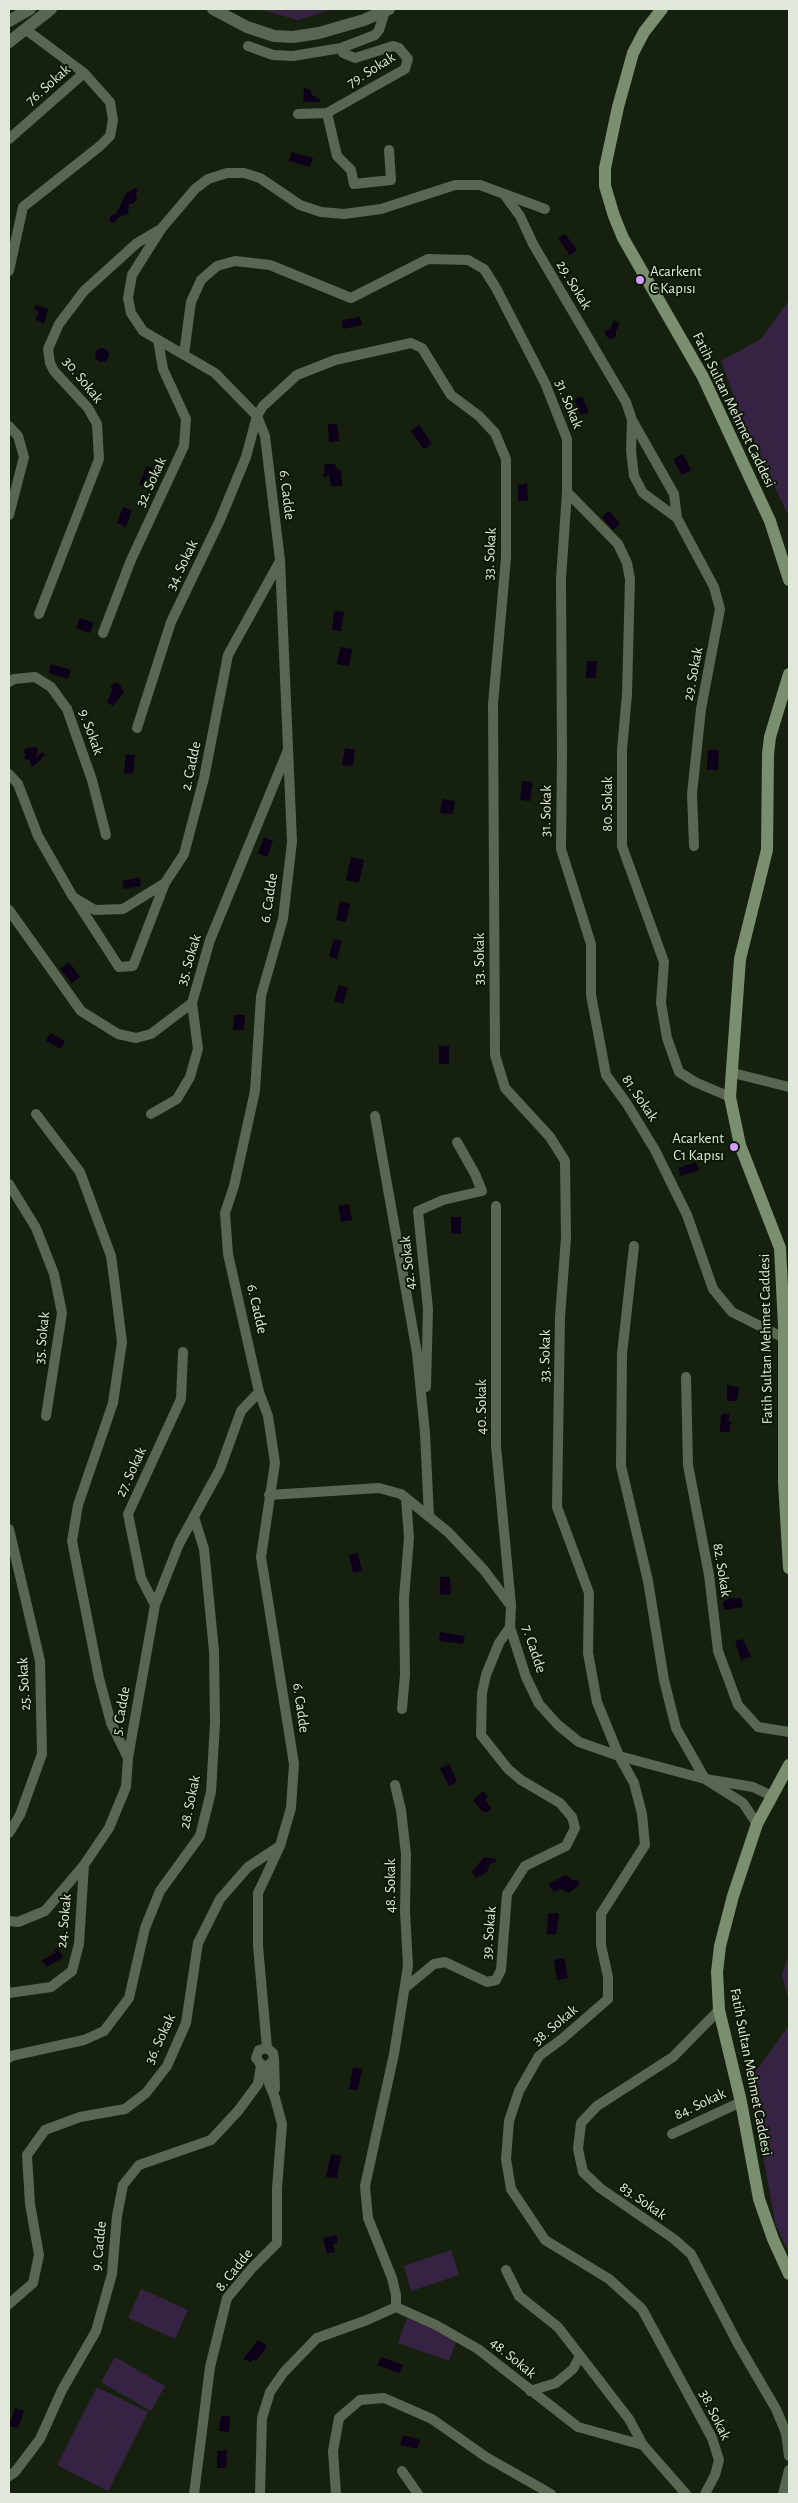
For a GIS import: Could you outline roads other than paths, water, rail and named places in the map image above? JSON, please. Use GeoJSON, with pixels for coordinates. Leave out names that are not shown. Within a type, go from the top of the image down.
{"type":"FeatureCollection","features":[{"type":"Feature","properties":{"kind":"main road","name":"Fatih Sultan Mehmet Caddesi"},"geometry":{"type":"LineString","coordinates":[[662,9],[654,17],[633,53],[618,107],[605,168],[605,186],[614,216],[624,238],[703,378],[770,521],[787,562],[789,580]]}},
{"type":"Feature","properties":{"kind":"main road","name":"Fatih Sultan Mehmet Caddesi"},"geometry":{"type":"LineString","coordinates":[[789,674],[770,737],[768,754],[767,850],[740,959],[730,1097],[740,1145],[785,1248],[784,1482],[789,1568]]}},
{"type":"Feature","properties":{"kind":"main road","name":"Fatih Sultan Mehmet Caddesi"},"geometry":{"type":"LineString","coordinates":[[789,1765],[757,1824],[733,1896],[720,1946],[717,1972],[719,2010],[741,2102],[761,2206],[789,2274]]}},
{"type":"Feature","properties":{"kind":"street"},"geometry":{"type":"LineString","coordinates":[[9,21],[30,9]]}},
{"type":"Feature","properties":{"kind":"street"},"geometry":{"type":"LineString","coordinates":[[9,42],[51,9]]}},
{"type":"Feature","properties":{"kind":"street"},"geometry":{"type":"LineString","coordinates":[[213,9],[247,27],[274,36],[293,37],[319,33],[387,9]]}},
{"type":"Feature","properties":{"kind":"street","name":"79. Sokak"},"geometry":{"type":"LineString","coordinates":[[248,46],[273,55],[293,56],[341,48],[375,35],[379,30],[387,9]]}},
{"type":"Feature","properties":{"kind":"street"},"geometry":{"type":"LineString","coordinates":[[9,271],[23,207],[100,146],[110,136],[114,120],[110,102],[84,73],[25,29]]}},
{"type":"Feature","properties":{"kind":"street","name":"79. Sokak"},"geometry":{"type":"LineString","coordinates":[[298,114],[327,113],[398,75],[408,64],[405,54],[393,46],[355,58],[346,56],[341,48]]}},
{"type":"Feature","properties":{"kind":"street","name":"76. Sokak"},"geometry":{"type":"LineString","coordinates":[[9,139],[84,73]]}},
{"type":"Feature","properties":{"kind":"street"},"geometry":{"type":"LineString","coordinates":[[327,113],[336,156],[351,170],[354,184],[392,180],[389,150]]}},
{"type":"Feature","properties":{"kind":"street","name":"6. Cadde"},"geometry":{"type":"LineString","coordinates":[[267,2048],[258,1946],[258,1893],[280,1846],[291,1808],[294,1764],[261,1557],[275,1463],[268,1416],[259,1392],[228,1254],[224,1213],[234,1186],[255,1091],[261,996],[283,919],[292,842],[290,747],[280,560],[264,436],[257,416],[215,373],[144,330],[131,313],[128,298],[132,275],[160,229],[195,189],[208,179],[227,173],[244,172],[260,178],[300,205],[321,212],[344,214],[381,209],[455,185],[480,185],[545,209]]}},
{"type":"Feature","properties":{"kind":"street","name":"29. Sokak"},"geometry":{"type":"LineString","coordinates":[[503,193],[520,216],[532,244],[626,402],[632,420],[674,494],[677,518],[714,587],[720,609],[701,709],[692,794],[694,846]]}},
{"type":"Feature","properties":{"kind":"street","name":"30. Sokak"},"geometry":{"type":"LineString","coordinates":[[39,614],[99,459],[97,424],[88,408],[54,371],[50,363],[48,349],[59,324],[84,291],[137,243],[160,229]]}},
{"type":"Feature","properties":{"kind":"street","name":"31. Sokak"},"geometry":{"type":"LineString","coordinates":[[184,354],[190,302],[201,280],[217,266],[235,261],[270,265],[351,298],[428,258],[468,260],[484,269],[545,384],[567,439],[567,492],[561,579],[561,849],[592,944]]}},
{"type":"Feature","properties":{"kind":"street","name":"32. Sokak"},"geometry":{"type":"LineString","coordinates":[[103,633],[131,560],[184,446],[186,419],[163,369],[158,340]]}},
{"type":"Feature","properties":{"kind":"street","name":"33. Sokak"},"geometry":{"type":"LineString","coordinates":[[257,416],[275,393],[297,374],[335,360],[411,343],[422,348],[451,396],[480,416],[495,434],[506,459],[506,558],[493,704],[494,1055],[505,1088],[550,1137],[565,1161],[566,1238],[560,1317],[557,1507],[589,1593],[588,1653],[597,1702],[619,1756]]}},
{"type":"Feature","properties":{"kind":"street","name":"34. Sokak"},"geometry":{"type":"LineString","coordinates":[[137,728],[171,622],[220,520],[246,457],[257,416]]}},
{"type":"Feature","properties":{"kind":"street","name":"29. Sokak"},"geometry":{"type":"LineString","coordinates":[[632,420],[630,451],[634,476],[643,493],[677,518]]}},
{"type":"Feature","properties":{"kind":"street"},"geometry":{"type":"LineString","coordinates":[[9,426],[18,436],[24,457],[9,516]]}},
{"type":"Feature","properties":{"kind":"street","name":"80. Sokak"},"geometry":{"type":"LineString","coordinates":[[567,492],[618,544],[629,571],[626,694],[622,750],[622,846],[664,962],[661,1002],[667,1038],[679,1072],[695,1082],[730,1097]]}},
{"type":"Feature","properties":{"kind":"street","name":"2. Cadde"},"geometry":{"type":"LineString","coordinates":[[9,774],[18,784],[38,836],[73,897],[119,967],[133,966],[165,884],[184,854],[204,778],[228,655],[280,560]]}},
{"type":"Feature","properties":{"kind":"street","name":"9. Sokak"},"geometry":{"type":"LineString","coordinates":[[9,682],[14,679],[35,677],[51,687],[67,709],[92,780],[106,835]]}},
{"type":"Feature","properties":{"kind":"street","name":"35. Sokak"},"geometry":{"type":"LineString","coordinates":[[9,910],[81,1011],[118,1034],[136,1038],[151,1034],[192,1003],[210,940],[290,747]]}},
{"type":"Feature","properties":{"kind":"street","name":"2. Cadde"},"geometry":{"type":"LineString","coordinates":[[73,897],[95,910],[123,909],[165,884]]}},
{"type":"Feature","properties":{"kind":"street","name":"81. Sokak"},"geometry":{"type":"LineString","coordinates":[[592,944],[591,995],[606,1074],[656,1150],[686,1215],[713,1288],[732,1312],[784,1338]]}},
{"type":"Feature","properties":{"kind":"street"},"geometry":{"type":"LineString","coordinates":[[151,1114],[177,1099],[190,1077],[198,1049],[192,1003]]}},
{"type":"Feature","properties":{"kind":"street"},"geometry":{"type":"LineString","coordinates":[[733,1073],[789,1087]]}},
{"type":"Feature","properties":{"kind":"street"},"geometry":{"type":"LineString","coordinates":[[36,1114],[80,1172],[111,1256],[114,1276],[122,1342],[113,1403],[78,1504],[72,1542],[99,1678],[112,1723],[128,1758]]}},
{"type":"Feature","properties":{"kind":"street","name":"42. Sokak"},"geometry":{"type":"LineString","coordinates":[[375,1116],[417,1353],[425,1433],[429,1517]]}},
{"type":"Feature","properties":{"kind":"street","name":"42. Sokak"},"geometry":{"type":"LineString","coordinates":[[425,1433],[428,1309],[418,1211],[443,1200],[482,1191],[457,1142]]}},
{"type":"Feature","properties":{"kind":"street","name":"35. Sokak"},"geometry":{"type":"LineString","coordinates":[[9,1184],[36,1228],[54,1274],[62,1313],[46,1416]]}},
{"type":"Feature","properties":{"kind":"street","name":"40. Sokak"},"geometry":{"type":"LineString","coordinates":[[496,1206],[496,1446],[511,1606]]}},
{"type":"Feature","properties":{"kind":"street"},"geometry":{"type":"LineString","coordinates":[[634,1246],[622,1354],[621,1466],[648,1581],[664,1680],[676,1728],[705,1779],[743,1803],[757,1824]]}},
{"type":"Feature","properties":{"kind":"street","name":"27. Sokak"},"geometry":{"type":"LineString","coordinates":[[155,1605],[141,1578],[128,1514],[181,1399],[183,1352]]}},
{"type":"Feature","properties":{"kind":"street","name":"82. Sokak"},"geometry":{"type":"LineString","coordinates":[[686,1377],[688,1465],[709,1576],[718,1651],[738,1705],[758,1726],[789,1732]]}},
{"type":"Feature","properties":{"kind":"street","name":"5. Cadde"},"geometry":{"type":"LineString","coordinates":[[9,1921],[18,1922],[45,1911],[84,1865],[109,1828],[126,1787],[128,1758],[155,1605],[179,1544],[220,1469],[241,1411],[259,1392]]}},
{"type":"Feature","properties":{"kind":"street"},"geometry":{"type":"LineString","coordinates":[[269,1495],[379,1488],[401,1494],[448,1532],[484,1570],[511,1606]]}},
{"type":"Feature","properties":{"kind":"street"},"geometry":{"type":"LineString","coordinates":[[402,1710],[405,1675],[404,1598],[408,1538],[406,1498]]}},
{"type":"Feature","properties":{"kind":"street","name":"28. Sokak"},"geometry":{"type":"LineString","coordinates":[[9,2058],[84,2040],[104,2031],[129,1998],[145,1928],[160,1891],[200,1836],[211,1792],[215,1723],[214,1651],[204,1549],[194,1517]]}},
{"type":"Feature","properties":{"kind":"street","name":"25. Sokak"},"geometry":{"type":"LineString","coordinates":[[9,1529],[40,1661],[42,1754],[20,1815],[9,1833]]}},
{"type":"Feature","properties":{"kind":"street","name":"7. Cadde"},"geometry":{"type":"LineString","coordinates":[[511,1606],[510,1627],[526,1677],[540,1704],[558,1725],[579,1742],[619,1756],[705,1779],[753,1786],[772,1796]]}},
{"type":"Feature","properties":{"kind":"street","name":"39. Sokak"},"geometry":{"type":"LineString","coordinates":[[405,1988],[434,1964],[445,1962],[487,1982],[496,1980],[501,1970],[507,1894],[525,1866],[566,1846],[575,1828],[572,1817],[560,1803],[521,1780],[508,1769],[481,1735],[482,1693],[486,1675],[499,1643],[510,1627]]}},
{"type":"Feature","properties":{"kind":"street","name":"38. Sokak"},"geometry":{"type":"LineString","coordinates":[[619,1756],[634,1783],[642,1814],[645,1845],[601,1914],[601,1945],[608,1977],[608,1999],[562,2039],[539,2056],[519,2091],[509,2121],[506,2159],[511,2189],[545,2240],[609,2279],[642,2309],[712,2438],[719,2460],[715,2475],[705,2494]]}},
{"type":"Feature","properties":{"kind":"street","name":"48. Sokak"},"geometry":{"type":"LineString","coordinates":[[395,1785],[401,1810],[406,1854],[405,1911],[408,1966],[405,1988]]}},
{"type":"Feature","properties":{"kind":"street","name":"36. Sokak"},"geometry":{"type":"LineString","coordinates":[[9,2304],[33,2283],[39,2255],[30,2204],[27,2155],[45,2130],[80,2117],[125,2109],[146,2093],[167,2066],[186,2022],[198,1943],[220,1899],[248,1866],[280,1846]]}},
{"type":"Feature","properties":{"kind":"street","name":"24. Sokak"},"geometry":{"type":"LineString","coordinates":[[9,1992],[51,1987],[72,1971],[79,1944],[84,1865]]}},
{"type":"Feature","properties":{"kind":"street"},"geometry":{"type":"LineString","coordinates":[[260,2494],[262,2418],[270,2392],[284,2372],[317,2338],[367,2320],[396,2307],[396,2295],[392,2278],[368,2218],[365,2186],[394,2054],[405,1988]]}},
{"type":"Feature","properties":{"kind":"street","name":"83. Sokak"},"geometry":{"type":"LineString","coordinates":[[719,2010],[673,2057],[597,2106],[582,2123],[578,2149],[583,2172],[600,2188],[691,2254],[738,2344],[776,2409],[786,2433],[789,2456]]}},
{"type":"Feature","properties":{"kind":"street"},"geometry":{"type":"LineString","coordinates":[[267,2048],[273,2053],[274,2059],[269,2065],[262,2066],[256,2061],[256,2055],[259,2050],[267,2048]]}},
{"type":"Feature","properties":{"kind":"street","name":"8. Cadde"},"geometry":{"type":"LineString","coordinates":[[274,2059],[275,2098]]}},
{"type":"Feature","properties":{"kind":"street","name":"8. Cadde"},"geometry":{"type":"LineString","coordinates":[[194,2494],[210,2367],[227,2298],[252,2268],[277,2243],[277,2188],[282,2124],[275,2098],[262,2066]]}},
{"type":"Feature","properties":{"kind":"street","name":"9. Cadde"},"geometry":{"type":"LineString","coordinates":[[9,2476],[15,2472],[40,2439],[62,2390],[96,2331],[112,2274],[117,2216],[123,2185],[139,2165],[211,2140],[238,2111],[258,2084],[262,2066]]}},
{"type":"Feature","properties":{"kind":"street","name":"84. Sokak"},"geometry":{"type":"LineString","coordinates":[[672,2134],[741,2102]]}},
{"type":"Feature","properties":{"kind":"street"},"geometry":{"type":"LineString","coordinates":[[506,2270],[519,2296],[558,2327],[629,2419],[644,2445],[686,2494]]}},
{"type":"Feature","properties":{"kind":"street","name":"48. Sokak"},"geometry":{"type":"LineString","coordinates":[[396,2307],[436,2324],[478,2349],[578,2427],[644,2445]]}},
{"type":"Feature","properties":{"kind":"street"},"geometry":{"type":"LineString","coordinates":[[530,2391],[556,2383],[573,2369],[580,2356]]}},
{"type":"Feature","properties":{"kind":"street"},"geometry":{"type":"LineString","coordinates":[[336,2494],[333,2451],[339,2418],[360,2400],[384,2398],[432,2419],[486,2457],[551,2494]]}},
{"type":"Feature","properties":{"kind":"street"},"geometry":{"type":"LineString","coordinates":[[783,2494],[789,2470]]}},
{"type":"Feature","properties":{"kind":"street"},"geometry":{"type":"LineString","coordinates":[[402,2471],[418,2494]]}},
{"type":"Feature","properties":{"kind":"place","name":"Acarkent C Kapısı"},"geometry":{"type":"Point","coordinates":[640,280]}},
{"type":"Feature","properties":{"kind":"place","name":"Acarkent C1 Kapısı"},"geometry":{"type":"Point","coordinates":[734,1147]}}]}
